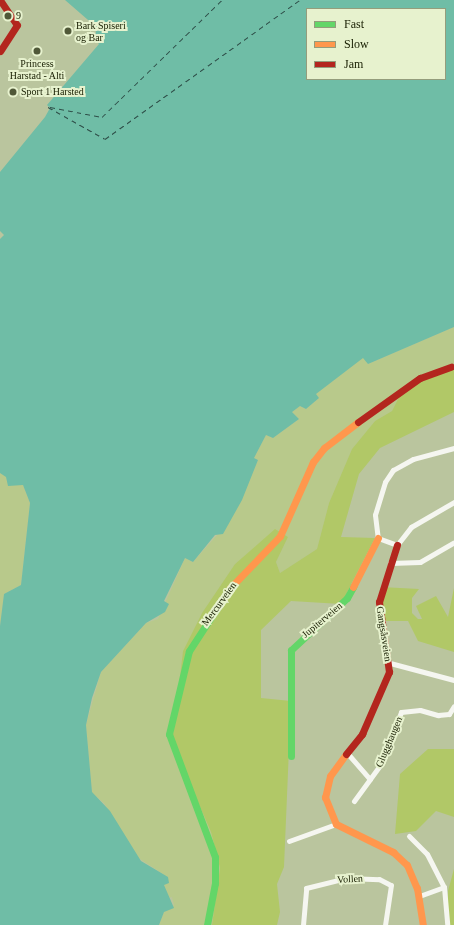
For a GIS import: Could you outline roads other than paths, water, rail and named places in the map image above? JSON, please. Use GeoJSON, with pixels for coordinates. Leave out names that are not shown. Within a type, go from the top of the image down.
{"type":"FeatureCollection","features":[{"type":"Feature","properties":{"kind":"main road"},"geometry":{"type":"LineString","coordinates":[[0,0],[17,25],[0,51]]}},
{"type":"Feature","properties":{"kind":"main road","name":"Mercurveien"},"geometry":{"type":"LineString","coordinates":[[206,925],[215,883],[215,857],[169,734],[189,651],[230,588],[280,536],[313,462],[324,448],[388,398],[424,376],[451,367]]}},
{"type":"Feature","properties":{"kind":"main road","name":"Jupiterveien"},"geometry":{"type":"LineString","coordinates":[[291,756],[291,650],[347,598],[378,538]]}},
{"type":"Feature","properties":{"kind":"main road","name":"Gangsåsveien"},"geometry":{"type":"LineString","coordinates":[[336,824],[327,808],[326,784],[362,734],[390,663],[379,602],[390,563],[397,545]]}},
{"type":"Feature","properties":{"kind":"main road"},"geometry":{"type":"LineString","coordinates":[[336,824],[398,856],[410,870],[419,896],[423,925]]}},
{"type":"Feature","properties":{"kind":"street"},"geometry":{"type":"LineString","coordinates":[[397,545],[378,538],[375,515],[385,482],[393,470],[413,459],[454,448]]}},
{"type":"Feature","properties":{"kind":"street","name":"Gangsåsveien"},"geometry":{"type":"LineString","coordinates":[[397,545],[411,527],[454,502]]}},
{"type":"Feature","properties":{"kind":"street"},"geometry":{"type":"LineString","coordinates":[[390,563],[420,562],[454,542]]}},
{"type":"Feature","properties":{"kind":"street"},"geometry":{"type":"LineString","coordinates":[[390,663],[454,680]]}},
{"type":"Feature","properties":{"kind":"street","name":"Glugghaugen"},"geometry":{"type":"LineString","coordinates":[[354,801],[383,761],[401,712],[420,710],[438,715],[449,714],[454,706]]}},
{"type":"Feature","properties":{"kind":"street","name":"Glugghaugen"},"geometry":{"type":"LineString","coordinates":[[348,754],[370,779]]}},
{"type":"Feature","properties":{"kind":"street"},"geometry":{"type":"LineString","coordinates":[[289,841],[336,824]]}},
{"type":"Feature","properties":{"kind":"street"},"geometry":{"type":"LineString","coordinates":[[409,836],[427,854],[444,887],[447,925]]}},
{"type":"Feature","properties":{"kind":"street","name":"Vollen"},"geometry":{"type":"LineString","coordinates":[[303,925],[306,888],[346,878],[379,879],[391,885],[385,925]]}},
{"type":"Feature","properties":{"kind":"street"},"geometry":{"type":"LineString","coordinates":[[419,896],[444,887]]}},
{"type":"Feature","properties":{"kind":"water"},"geometry":{"type":"Polygon","coordinates":[[[65,0],[454,0],[454,327],[368,364],[363,358],[316,394],[319,398],[306,409],[300,406],[292,412],[299,419],[273,438],[266,435],[254,458],[258,460],[242,500],[223,534],[215,535],[193,562],[185,558],[164,601],[169,604],[165,612],[146,623],[101,672],[92,698],[86,725],[92,792],[110,811],[141,861],[168,877],[169,883],[164,885],[174,908],[164,912],[159,925],[0,925],[0,626],[4,594],[21,585],[30,503],[23,485],[8,486],[6,477],[0,473],[0,239],[4,235],[0,231],[0,172],[45,117],[50,108],[47,105],[99,44],[92,36],[96,33],[95,26],[65,0]]]}},
{"type":"Feature","properties":{"kind":"place","name":"9"},"geometry":{"type":"Point","coordinates":[8,16]}},
{"type":"Feature","properties":{"kind":"place","name":"Bark Spiseri og Bar"},"geometry":{"type":"Point","coordinates":[68,31]}},
{"type":"Feature","properties":{"kind":"place","name":"Princess Harstad - Alti"},"geometry":{"type":"Point","coordinates":[37,51]}},
{"type":"Feature","properties":{"kind":"place","name":"Sport 1 Harsted"},"geometry":{"type":"Point","coordinates":[13,92]}}]}
